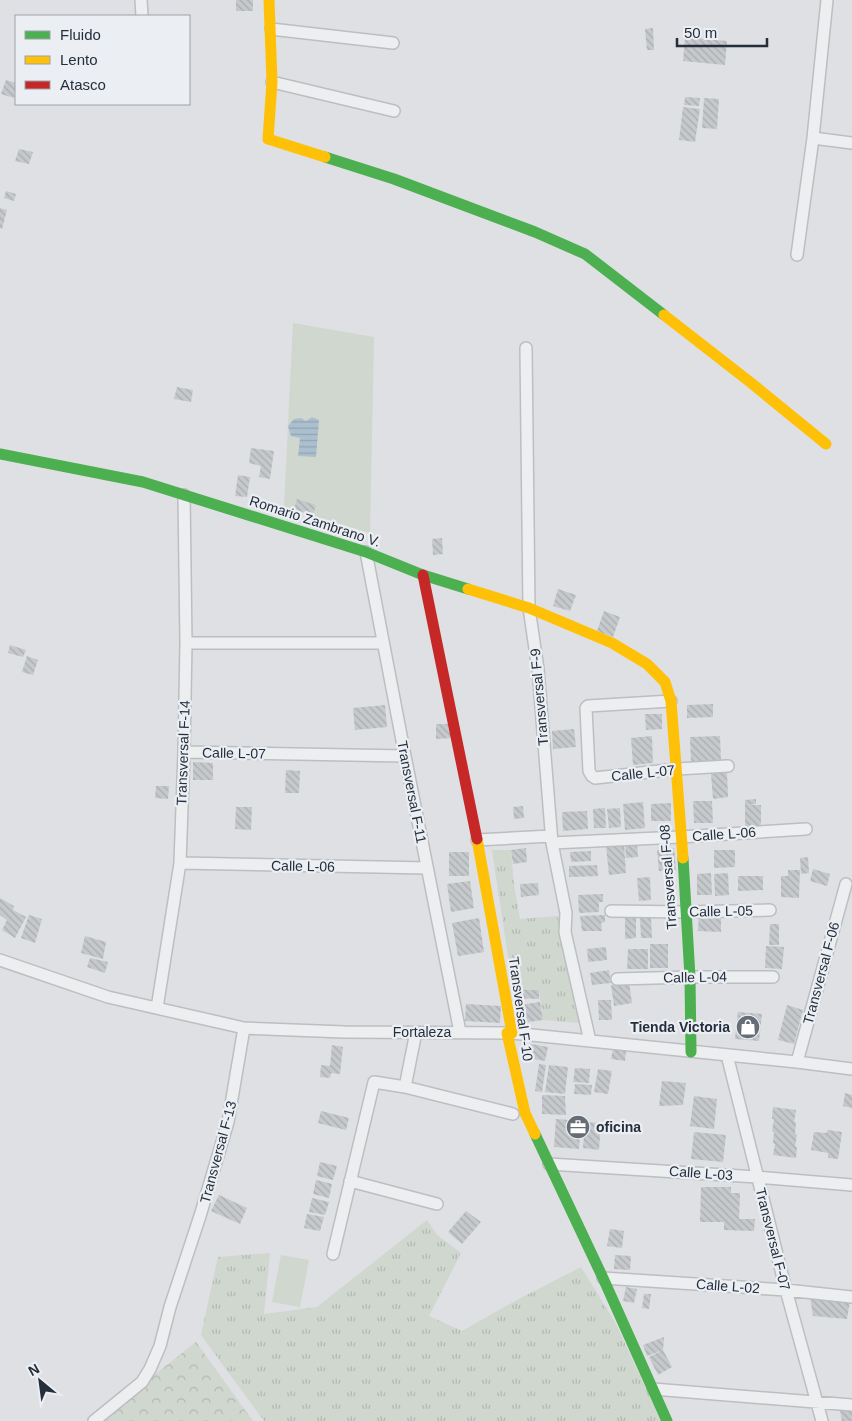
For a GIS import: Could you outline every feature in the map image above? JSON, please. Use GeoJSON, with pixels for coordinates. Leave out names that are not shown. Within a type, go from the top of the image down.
{"type":"FeatureCollection","features":[{"type":"Feature","properties":{"kind":"street"},"geometry":{"type":"LineString","coordinates":[[141,0],[142,15]]}},
{"type":"Feature","properties":{"kind":"street"},"geometry":{"type":"LineString","coordinates":[[269,0],[272,82],[268,139],[394,178],[535,232],[584,254],[750,382],[826,444]]}},
{"type":"Feature","properties":{"kind":"street"},"geometry":{"type":"LineString","coordinates":[[797,255],[814,138],[827,0]]}},
{"type":"Feature","properties":{"kind":"street"},"geometry":{"type":"LineString","coordinates":[[271,29],[393,43]]}},
{"type":"Feature","properties":{"kind":"street"},"geometry":{"type":"LineString","coordinates":[[272,82],[394,111]]}},
{"type":"Feature","properties":{"kind":"street"},"geometry":{"type":"LineString","coordinates":[[814,138],[852,143]]}},
{"type":"Feature","properties":{"kind":"street","name":"Transversal F-9"},"geometry":{"type":"LineString","coordinates":[[526,348],[530,608],[538,669],[551,840],[566,913],[565,932],[590,1041]]}},
{"type":"Feature","properties":{"kind":"street","name":"Romario Zambrano V."},"geometry":{"type":"LineString","coordinates":[[0,454],[143,482],[366,552],[423,576],[530,608],[612,643],[647,664],[665,682],[671,701]]}},
{"type":"Feature","properties":{"kind":"street","name":"Transversal F-14"},"geometry":{"type":"LineString","coordinates":[[157,1008],[180,863],[186,643],[184,496]]}},
{"type":"Feature","properties":{"kind":"street","name":"Transversal F-11"},"geometry":{"type":"LineString","coordinates":[[366,552],[460,1032]]}},
{"type":"Feature","properties":{"kind":"street","name":"Transversal F-10"},"geometry":{"type":"LineString","coordinates":[[423,576],[477,840],[525,1113],[603,1278],[667,1421]]}},
{"type":"Feature","properties":{"kind":"street"},"geometry":{"type":"LineString","coordinates":[[186,643],[383,643]]}},
{"type":"Feature","properties":{"kind":"street","name":"Calle L-07"},"geometry":{"type":"LineString","coordinates":[[671,701],[588,706],[586,708],[590,771],[592,776],[595,778],[677,769],[728,766]]}},
{"type":"Feature","properties":{"kind":"street","name":"Transversal F-08"},"geometry":{"type":"LineString","coordinates":[[671,701],[690,977],[691,1052]]}},
{"type":"Feature","properties":{"kind":"street","name":"Calle L-07"},"geometry":{"type":"LineString","coordinates":[[184,752],[405,756]]}},
{"type":"Feature","properties":{"kind":"street","name":"Calle L-06"},"geometry":{"type":"LineString","coordinates":[[477,840],[680,838],[806,829]]}},
{"type":"Feature","properties":{"kind":"street","name":"Calle L-06"},"geometry":{"type":"LineString","coordinates":[[180,863],[427,868]]}},
{"type":"Feature","properties":{"kind":"street","name":"Transversal F-06"},"geometry":{"type":"LineString","coordinates":[[797,1062],[846,884]]}},
{"type":"Feature","properties":{"kind":"street","name":"Calle L-05"},"geometry":{"type":"LineString","coordinates":[[611,911],[770,910]]}},
{"type":"Feature","properties":{"kind":"street","name":"Fortaleza"},"geometry":{"type":"LineString","coordinates":[[0,960],[108,997],[244,1028],[344,1032],[510,1033],[852,1068]]}},
{"type":"Feature","properties":{"kind":"street","name":"Calle L-04"},"geometry":{"type":"LineString","coordinates":[[617,979],[773,977]]}},
{"type":"Feature","properties":{"kind":"street","name":"Transversal F-13"},"geometry":{"type":"LineString","coordinates":[[94,1421],[142,1382],[160,1346],[170,1307],[228,1122],[244,1028]]}},
{"type":"Feature","properties":{"kind":"street"},"geometry":{"type":"LineString","coordinates":[[405,1087],[416,1032]]}},
{"type":"Feature","properties":{"kind":"street","name":"Transversal F-07"},"geometry":{"type":"LineString","coordinates":[[727,1055],[786,1290],[822,1421]]}},
{"type":"Feature","properties":{"kind":"street"},"geometry":{"type":"LineString","coordinates":[[333,1254],[374,1082],[405,1087],[513,1114]]}},
{"type":"Feature","properties":{"kind":"street","name":"Calle L-03"},"geometry":{"type":"LineString","coordinates":[[549,1164],[852,1185]]}},
{"type":"Feature","properties":{"kind":"street"},"geometry":{"type":"LineString","coordinates":[[350,1181],[437,1204]]}},
{"type":"Feature","properties":{"kind":"street","name":"Calle L-02"},"geometry":{"type":"LineString","coordinates":[[603,1278],[786,1290],[852,1297]]}},
{"type":"Feature","properties":{"kind":"street"},"geometry":{"type":"LineString","coordinates":[[654,1389],[852,1405]]}},
{"type":"Feature","properties":{"kind":"green space"},"geometry":{"type":"Polygon","coordinates":[[[293,323],[374,337],[370,533],[284,507],[293,323]]]}},
{"type":"Feature","properties":{"kind":"green space"},"geometry":{"type":"Polygon","coordinates":[[[492,850],[511,850],[514,885],[520,919],[558,916],[579,1023],[543,1020],[539,991],[513,990],[492,850]]]}},
{"type":"Feature","properties":{"kind":"green space"},"geometry":{"type":"Polygon","coordinates":[[[427,1220],[437,1235],[461,1253],[429,1316],[462,1331],[581,1267],[615,1322],[661,1421],[264,1421],[201,1335],[218,1257],[270,1253],[264,1314],[317,1307],[427,1220]]]}},
{"type":"Feature","properties":{"kind":"green space"},"geometry":{"type":"Polygon","coordinates":[[[281,1255],[309,1260],[300,1307],[272,1302],[281,1255]]]}},
{"type":"Feature","properties":{"kind":"green space"},"geometry":{"type":"Polygon","coordinates":[[[196,1342],[253,1421],[96,1421],[196,1342]]]}},
{"type":"Feature","properties":{"kind":"water"},"geometry":{"type":"Polygon","coordinates":[[[312,417],[319,420],[316,457],[298,456],[300,438],[291,436],[288,426],[294,419],[301,418],[306,421],[312,417]]]}},
{"type":"Feature","properties":{"kind":"building"},"geometry":{"type":"Polygon","coordinates":[[[236,0],[253,0],[253,11],[236,11],[236,0]]]}},
{"type":"Feature","properties":{"kind":"building"},"geometry":{"type":"Polygon","coordinates":[[[653,28],[654,50],[647,50],[645,29],[653,28]]]}},
{"type":"Feature","properties":{"kind":"building"},"geometry":{"type":"Polygon","coordinates":[[[685,37],[727,41],[725,65],[683,61],[685,37]]]}},
{"type":"Feature","properties":{"kind":"building"},"geometry":{"type":"Polygon","coordinates":[[[6,80],[15,83],[14,98],[1,94],[6,80]]]}},
{"type":"Feature","properties":{"kind":"building"},"geometry":{"type":"Polygon","coordinates":[[[685,97],[700,98],[699,106],[684,105],[685,97]]]}},
{"type":"Feature","properties":{"kind":"building"},"geometry":{"type":"Polygon","coordinates":[[[704,98],[719,99],[717,129],[702,128],[704,98]]]}},
{"type":"Feature","properties":{"kind":"building"},"geometry":{"type":"Polygon","coordinates":[[[683,107],[700,109],[695,142],[679,140],[683,107]]]}},
{"type":"Feature","properties":{"kind":"building"},"geometry":{"type":"Polygon","coordinates":[[[19,149],[33,152],[29,164],[15,161],[19,149]]]}},
{"type":"Feature","properties":{"kind":"building"},"geometry":{"type":"Polygon","coordinates":[[[6,191],[16,194],[14,201],[4,198],[6,191]]]}},
{"type":"Feature","properties":{"kind":"building"},"geometry":{"type":"Polygon","coordinates":[[[0,208],[7,210],[2,229],[0,228],[0,208]]]}},
{"type":"Feature","properties":{"kind":"building"},"geometry":{"type":"Polygon","coordinates":[[[177,387],[193,390],[191,402],[174,399],[177,387]]]}},
{"type":"Feature","properties":{"kind":"building"},"geometry":{"type":"Polygon","coordinates":[[[251,448],[274,451],[270,479],[259,477],[261,466],[249,463],[251,448]]]}},
{"type":"Feature","properties":{"kind":"building"},"geometry":{"type":"Polygon","coordinates":[[[238,475],[250,477],[247,497],[235,496],[238,475]]]}},
{"type":"Feature","properties":{"kind":"building"},"geometry":{"type":"Polygon","coordinates":[[[297,499],[316,505],[313,515],[294,509],[297,499]]]}},
{"type":"Feature","properties":{"kind":"building"},"geometry":{"type":"Polygon","coordinates":[[[442,538],[443,554],[433,555],[432,539],[442,538]]]}},
{"type":"Feature","properties":{"kind":"building"},"geometry":{"type":"Polygon","coordinates":[[[558,589],[576,595],[570,611],[553,606],[558,589]]]}},
{"type":"Feature","properties":{"kind":"building"},"geometry":{"type":"Polygon","coordinates":[[[604,611],[620,617],[613,637],[597,631],[604,611]]]}},
{"type":"Feature","properties":{"kind":"building"},"geometry":{"type":"Polygon","coordinates":[[[10,645],[26,650],[23,657],[8,653],[10,645]]]}},
{"type":"Feature","properties":{"kind":"building"},"geometry":{"type":"Polygon","coordinates":[[[27,656],[38,660],[33,675],[22,672],[27,656]]]}},
{"type":"Feature","properties":{"kind":"building"},"geometry":{"type":"Polygon","coordinates":[[[713,704],[713,717],[687,718],[687,705],[713,704]]]}},
{"type":"Feature","properties":{"kind":"building"},"geometry":{"type":"Polygon","coordinates":[[[385,705],[387,727],[355,730],[353,708],[385,705]]]}},
{"type":"Feature","properties":{"kind":"building"},"geometry":{"type":"Polygon","coordinates":[[[645,714],[662,714],[662,729],[646,730],[645,714]]]}},
{"type":"Feature","properties":{"kind":"building"},"geometry":{"type":"Polygon","coordinates":[[[436,724],[452,724],[453,738],[436,739],[436,724]]]}},
{"type":"Feature","properties":{"kind":"building"},"geometry":{"type":"Polygon","coordinates":[[[574,729],[576,747],[553,749],[552,731],[574,729]]]}},
{"type":"Feature","properties":{"kind":"building"},"geometry":{"type":"Polygon","coordinates":[[[652,736],[653,763],[633,765],[631,738],[652,736]]]}},
{"type":"Feature","properties":{"kind":"building"},"geometry":{"type":"Polygon","coordinates":[[[720,736],[721,761],[691,763],[690,737],[720,736]]]}},
{"type":"Feature","properties":{"kind":"building"},"geometry":{"type":"Polygon","coordinates":[[[193,762],[213,763],[213,780],[193,780],[193,762]]]}},
{"type":"Feature","properties":{"kind":"building"},"geometry":{"type":"Polygon","coordinates":[[[286,770],[300,771],[299,793],[285,793],[286,770]]]}},
{"type":"Feature","properties":{"kind":"building"},"geometry":{"type":"Polygon","coordinates":[[[727,772],[728,797],[713,799],[711,774],[727,772]]]}},
{"type":"Feature","properties":{"kind":"building"},"geometry":{"type":"Polygon","coordinates":[[[156,786],[169,786],[168,799],[155,798],[156,786]]]}},
{"type":"Feature","properties":{"kind":"building"},"geometry":{"type":"Polygon","coordinates":[[[756,799],[756,804],[748,805],[761,805],[761,826],[745,826],[745,800],[756,799]]]}},
{"type":"Feature","properties":{"kind":"building"},"geometry":{"type":"Polygon","coordinates":[[[693,801],[712,801],[713,823],[694,823],[693,801]]]}},
{"type":"Feature","properties":{"kind":"building"},"geometry":{"type":"Polygon","coordinates":[[[643,802],[645,828],[625,830],[623,804],[643,802]]]}},
{"type":"Feature","properties":{"kind":"building"},"geometry":{"type":"Polygon","coordinates":[[[671,803],[671,821],[651,821],[651,804],[671,803]]]}},
{"type":"Feature","properties":{"kind":"building"},"geometry":{"type":"Polygon","coordinates":[[[523,806],[524,818],[514,819],[513,807],[523,806]]]}},
{"type":"Feature","properties":{"kind":"building"},"geometry":{"type":"Polygon","coordinates":[[[236,807],[252,807],[251,830],[235,829],[236,807]]]}},
{"type":"Feature","properties":{"kind":"building"},"geometry":{"type":"Polygon","coordinates":[[[605,808],[606,828],[594,828],[593,809],[605,808]]]}},
{"type":"Feature","properties":{"kind":"building"},"geometry":{"type":"Polygon","coordinates":[[[620,808],[621,827],[609,828],[607,809],[620,808]]]}},
{"type":"Feature","properties":{"kind":"building"},"geometry":{"type":"Polygon","coordinates":[[[587,811],[588,829],[563,831],[562,812],[587,811]]]}},
{"type":"Feature","properties":{"kind":"building"},"geometry":{"type":"Polygon","coordinates":[[[637,843],[638,857],[626,858],[625,844],[637,843]]]}},
{"type":"Feature","properties":{"kind":"building"},"geometry":{"type":"Polygon","coordinates":[[[624,844],[626,873],[609,875],[606,846],[624,844]]]}},
{"type":"Feature","properties":{"kind":"building"},"geometry":{"type":"Polygon","coordinates":[[[526,848],[527,862],[513,864],[511,850],[526,848]]]}},
{"type":"Feature","properties":{"kind":"building"},"geometry":{"type":"Polygon","coordinates":[[[674,848],[676,870],[659,871],[657,850],[674,848]]]}},
{"type":"Feature","properties":{"kind":"building"},"geometry":{"type":"Polygon","coordinates":[[[714,850],[735,850],[735,867],[714,868],[714,850]]]}},
{"type":"Feature","properties":{"kind":"building"},"geometry":{"type":"Polygon","coordinates":[[[591,851],[591,861],[571,862],[570,852],[591,851]]]}},
{"type":"Feature","properties":{"kind":"building"},"geometry":{"type":"Polygon","coordinates":[[[449,852],[469,852],[469,876],[449,876],[449,852]]]}},
{"type":"Feature","properties":{"kind":"building"},"geometry":{"type":"Polygon","coordinates":[[[808,857],[809,873],[801,874],[800,858],[808,857]]]}},
{"type":"Feature","properties":{"kind":"building"},"geometry":{"type":"Polygon","coordinates":[[[597,865],[598,876],[569,877],[569,866],[597,865]]]}},
{"type":"Feature","properties":{"kind":"building"},"geometry":{"type":"Polygon","coordinates":[[[813,869],[830,874],[827,886],[810,881],[813,869]]]}},
{"type":"Feature","properties":{"kind":"building"},"geometry":{"type":"Polygon","coordinates":[[[788,870],[800,870],[799,898],[781,897],[781,876],[788,876],[788,870]]]}},
{"type":"Feature","properties":{"kind":"building"},"geometry":{"type":"Polygon","coordinates":[[[711,873],[712,895],[697,895],[697,874],[711,873]]]}},
{"type":"Feature","properties":{"kind":"building"},"geometry":{"type":"Polygon","coordinates":[[[728,873],[729,895],[715,896],[714,874],[728,873]]]}},
{"type":"Feature","properties":{"kind":"building"},"geometry":{"type":"Polygon","coordinates":[[[738,876],[763,876],[763,890],[738,891],[738,876]]]}},
{"type":"Feature","properties":{"kind":"building"},"geometry":{"type":"Polygon","coordinates":[[[650,877],[651,900],[639,901],[637,878],[650,877]]]}},
{"type":"Feature","properties":{"kind":"building"},"geometry":{"type":"Polygon","coordinates":[[[470,881],[474,908],[451,912],[447,884],[470,881]]]}},
{"type":"Feature","properties":{"kind":"building"},"geometry":{"type":"Polygon","coordinates":[[[538,883],[539,895],[521,897],[520,884],[538,883]]]}},
{"type":"Feature","properties":{"kind":"building"},"geometry":{"type":"Polygon","coordinates":[[[603,894],[603,902],[599,902],[599,912],[579,913],[578,895],[603,894]]]}},
{"type":"Feature","properties":{"kind":"building"},"geometry":{"type":"Polygon","coordinates":[[[0,898],[14,906],[13,910],[26,917],[15,938],[2,930],[7,920],[0,915],[0,898]]]}},
{"type":"Feature","properties":{"kind":"building"},"geometry":{"type":"Polygon","coordinates":[[[699,913],[721,914],[721,932],[698,931],[699,913]]]}},
{"type":"Feature","properties":{"kind":"building"},"geometry":{"type":"Polygon","coordinates":[[[29,915],[42,919],[35,943],[21,938],[29,915]]]}},
{"type":"Feature","properties":{"kind":"building"},"geometry":{"type":"Polygon","coordinates":[[[605,915],[605,922],[601,923],[602,931],[582,931],[580,916],[605,915]]]}},
{"type":"Feature","properties":{"kind":"building"},"geometry":{"type":"Polygon","coordinates":[[[636,917],[636,938],[625,939],[625,918],[636,917]]]}},
{"type":"Feature","properties":{"kind":"building"},"geometry":{"type":"Polygon","coordinates":[[[640,917],[651,917],[652,938],[641,938],[640,917]]]}},
{"type":"Feature","properties":{"kind":"building"},"geometry":{"type":"Polygon","coordinates":[[[479,918],[484,952],[458,956],[452,923],[479,918]]]}},
{"type":"Feature","properties":{"kind":"building"},"geometry":{"type":"Polygon","coordinates":[[[770,924],[779,924],[779,945],[769,945],[770,924]]]}},
{"type":"Feature","properties":{"kind":"building"},"geometry":{"type":"Polygon","coordinates":[[[85,936],[106,942],[103,959],[81,953],[85,936]]]}},
{"type":"Feature","properties":{"kind":"building"},"geometry":{"type":"Polygon","coordinates":[[[650,944],[668,944],[668,968],[650,968],[650,944]]]}},
{"type":"Feature","properties":{"kind":"building"},"geometry":{"type":"Polygon","coordinates":[[[766,946],[784,947],[782,969],[765,968],[766,946]]]}},
{"type":"Feature","properties":{"kind":"building"},"geometry":{"type":"Polygon","coordinates":[[[606,947],[607,960],[588,962],[587,949],[606,947]]]}},
{"type":"Feature","properties":{"kind":"building"},"geometry":{"type":"Polygon","coordinates":[[[628,949],[648,949],[648,969],[627,969],[628,949]]]}},
{"type":"Feature","properties":{"kind":"building"},"geometry":{"type":"Polygon","coordinates":[[[90,958],[108,962],[105,973],[87,967],[90,958]]]}},
{"type":"Feature","properties":{"kind":"building"},"geometry":{"type":"Polygon","coordinates":[[[609,970],[611,983],[592,985],[590,973],[609,970]]]}},
{"type":"Feature","properties":{"kind":"building"},"geometry":{"type":"Polygon","coordinates":[[[629,983],[632,1003],[614,1006],[611,985],[629,983]]]}},
{"type":"Feature","properties":{"kind":"building"},"geometry":{"type":"Polygon","coordinates":[[[513,990],[539,990],[539,999],[513,998],[513,990]]]}},
{"type":"Feature","properties":{"kind":"building"},"geometry":{"type":"Polygon","coordinates":[[[598,1000],[611,1000],[612,1020],[599,1020],[598,1000]]]}},
{"type":"Feature","properties":{"kind":"building"},"geometry":{"type":"Polygon","coordinates":[[[540,1002],[543,1020],[522,1023],[519,1005],[540,1002]]]}},
{"type":"Feature","properties":{"kind":"building"},"geometry":{"type":"Polygon","coordinates":[[[466,1004],[501,1006],[500,1023],[465,1021],[466,1004]]]}},
{"type":"Feature","properties":{"kind":"building"},"geometry":{"type":"Polygon","coordinates":[[[787,1005],[803,1010],[794,1044],[778,1040],[787,1005]]]}},
{"type":"Feature","properties":{"kind":"building","name":"Tienda Victoria"},"geometry":{"type":"Polygon","coordinates":[[[738,1012],[762,1014],[759,1041],[735,1039],[738,1012]]]}},
{"type":"Feature","properties":{"kind":"building"},"geometry":{"type":"Polygon","coordinates":[[[531,1044],[548,1047],[545,1061],[528,1058],[531,1044]]]}},
{"type":"Feature","properties":{"kind":"building"},"geometry":{"type":"Polygon","coordinates":[[[332,1045],[343,1047],[340,1074],[331,1073],[330,1078],[320,1077],[321,1065],[330,1066],[332,1045]]]}},
{"type":"Feature","properties":{"kind":"building"},"geometry":{"type":"Polygon","coordinates":[[[613,1049],[626,1051],[625,1061],[611,1059],[613,1049]]]}},
{"type":"Feature","properties":{"kind":"building"},"geometry":{"type":"Polygon","coordinates":[[[539,1064],[546,1065],[542,1092],[535,1091],[539,1064]]]}},
{"type":"Feature","properties":{"kind":"building"},"geometry":{"type":"Polygon","coordinates":[[[549,1065],[568,1067],[565,1094],[545,1092],[549,1065]]]}},
{"type":"Feature","properties":{"kind":"building"},"geometry":{"type":"Polygon","coordinates":[[[575,1068],[590,1069],[589,1083],[573,1082],[575,1068]]]}},
{"type":"Feature","properties":{"kind":"building"},"geometry":{"type":"Polygon","coordinates":[[[598,1069],[612,1071],[608,1094],[594,1092],[598,1069]]]}},
{"type":"Feature","properties":{"kind":"building"},"geometry":{"type":"Polygon","coordinates":[[[662,1081],[686,1083],[683,1105],[659,1106],[662,1081]]]}},
{"type":"Feature","properties":{"kind":"building"},"geometry":{"type":"Polygon","coordinates":[[[575,1084],[592,1085],[591,1095],[574,1094],[575,1084]]]}},
{"type":"Feature","properties":{"kind":"building"},"geometry":{"type":"Polygon","coordinates":[[[845,1093],[852,1095],[852,1108],[843,1106],[845,1093]]]}},
{"type":"Feature","properties":{"kind":"building"},"geometry":{"type":"Polygon","coordinates":[[[542,1095],[565,1096],[566,1115],[542,1114],[542,1095]]]}},
{"type":"Feature","properties":{"kind":"building"},"geometry":{"type":"Polygon","coordinates":[[[694,1096],[717,1099],[714,1129],[690,1126],[694,1096]]]}},
{"type":"Feature","properties":{"kind":"building"},"geometry":{"type":"Polygon","coordinates":[[[773,1107],[796,1110],[794,1122],[796,1122],[795,1134],[797,1135],[795,1146],[797,1147],[796,1158],[773,1155],[775,1144],[773,1143],[774,1132],[772,1131],[773,1107]]]}},
{"type":"Feature","properties":{"kind":"building"},"geometry":{"type":"Polygon","coordinates":[[[321,1111],[349,1118],[346,1130],[318,1123],[321,1111]]]}},
{"type":"Feature","properties":{"kind":"building"},"geometry":{"type":"Polygon","coordinates":[[[556,1119],[581,1121],[579,1149],[554,1147],[556,1119]]]}},
{"type":"Feature","properties":{"kind":"building"},"geometry":{"type":"Polygon","coordinates":[[[585,1122],[601,1123],[599,1150],[583,1148],[585,1122]]]}},
{"type":"Feature","properties":{"kind":"building"},"geometry":{"type":"Polygon","coordinates":[[[828,1130],[842,1132],[838,1159],[828,1158],[828,1153],[811,1150],[814,1132],[826,1133],[828,1130]]]}},
{"type":"Feature","properties":{"kind":"building"},"geometry":{"type":"Polygon","coordinates":[[[694,1132],[726,1135],[723,1162],[691,1159],[694,1132]]]}},
{"type":"Feature","properties":{"kind":"building"},"geometry":{"type":"Polygon","coordinates":[[[320,1162],[337,1166],[333,1180],[317,1176],[320,1162]]]}},
{"type":"Feature","properties":{"kind":"building"},"geometry":{"type":"Polygon","coordinates":[[[316,1180],[332,1184],[329,1198],[313,1194],[316,1180]]]}},
{"type":"Feature","properties":{"kind":"building"},"geometry":{"type":"Polygon","coordinates":[[[701,1187],[731,1187],[731,1193],[740,1193],[739,1219],[755,1219],[754,1231],[724,1230],[724,1222],[700,1222],[701,1187]]]}},
{"type":"Feature","properties":{"kind":"building"},"geometry":{"type":"Polygon","coordinates":[[[219,1195],[247,1208],[240,1224],[211,1211],[219,1195]]]}},
{"type":"Feature","properties":{"kind":"building"},"geometry":{"type":"Polygon","coordinates":[[[312,1198],[329,1202],[325,1215],[309,1212],[312,1198]]]}},
{"type":"Feature","properties":{"kind":"building"},"geometry":{"type":"Polygon","coordinates":[[[466,1211],[481,1222],[462,1244],[448,1232],[466,1211]]]}},
{"type":"Feature","properties":{"kind":"building"},"geometry":{"type":"Polygon","coordinates":[[[307,1214],[324,1217],[320,1231],[304,1228],[307,1214]]]}},
{"type":"Feature","properties":{"kind":"building"},"geometry":{"type":"Polygon","coordinates":[[[610,1229],[624,1231],[622,1248],[607,1246],[610,1229]]]}},
{"type":"Feature","properties":{"kind":"building"},"geometry":{"type":"Polygon","coordinates":[[[615,1255],[631,1256],[630,1270],[614,1269],[615,1255]]]}},
{"type":"Feature","properties":{"kind":"building"},"geometry":{"type":"Polygon","coordinates":[[[626,1287],[637,1289],[634,1303],[623,1301],[626,1287]]]}},
{"type":"Feature","properties":{"kind":"building"},"geometry":{"type":"Polygon","coordinates":[[[644,1294],[651,1294],[649,1309],[642,1308],[644,1294]]]}},
{"type":"Feature","properties":{"kind":"building"},"geometry":{"type":"Polygon","coordinates":[[[810,1297],[850,1301],[847,1319],[813,1316],[810,1297]]]}},
{"type":"Feature","properties":{"kind":"building"},"geometry":{"type":"Polygon","coordinates":[[[664,1337],[663,1350],[647,1356],[643,1345],[664,1337]]]}},
{"type":"Feature","properties":{"kind":"building"},"geometry":{"type":"Polygon","coordinates":[[[663,1350],[672,1367],[658,1375],[649,1357],[663,1350]]]}},
{"type":"Feature","properties":{"kind":"building"},"geometry":{"type":"Polygon","coordinates":[[[839,1406],[852,1408],[852,1421],[842,1421],[839,1406]]]}},
{"type":"Feature","properties":{"kind":"traffic: fast"},"geometry":{"type":"LineString","coordinates":[[325,157],[394,179],[535,232],[585,254],[664,315]]}},
{"type":"Feature","properties":{"kind":"traffic: fast"},"geometry":{"type":"LineString","coordinates":[[0,454],[143,482],[366,552],[423,575],[468,589]]}},
{"type":"Feature","properties":{"kind":"traffic: fast"},"geometry":{"type":"LineString","coordinates":[[683,858],[690,977],[691,1052]]}},
{"type":"Feature","properties":{"kind":"traffic: fast"},"geometry":{"type":"LineString","coordinates":[[535,1134],[603,1278],[667,1421]]}},
{"type":"Feature","properties":{"kind":"traffic: slow"},"geometry":{"type":"LineString","coordinates":[[269,0],[272,82],[268,139],[325,157]]}},
{"type":"Feature","properties":{"kind":"traffic: slow"},"geometry":{"type":"LineString","coordinates":[[664,315],[826,444]]}},
{"type":"Feature","properties":{"kind":"traffic: slow"},"geometry":{"type":"LineString","coordinates":[[468,589],[529,608],[612,643],[647,664],[665,682],[671,701],[683,858]]}},
{"type":"Feature","properties":{"kind":"traffic: slow"},"geometry":{"type":"LineString","coordinates":[[477,839],[512,1033],[507,1033],[525,1113],[535,1134]]}},
{"type":"Feature","properties":{"kind":"traffic: jam"},"geometry":{"type":"LineString","coordinates":[[423,575],[477,839]]}},
{"type":"Feature","properties":{"kind":"place","name":"Tienda Victoria"},"geometry":{"type":"Point","coordinates":[748,1027]}},
{"type":"Feature","properties":{"kind":"place","name":"oficina"},"geometry":{"type":"Point","coordinates":[578,1127]}}]}
